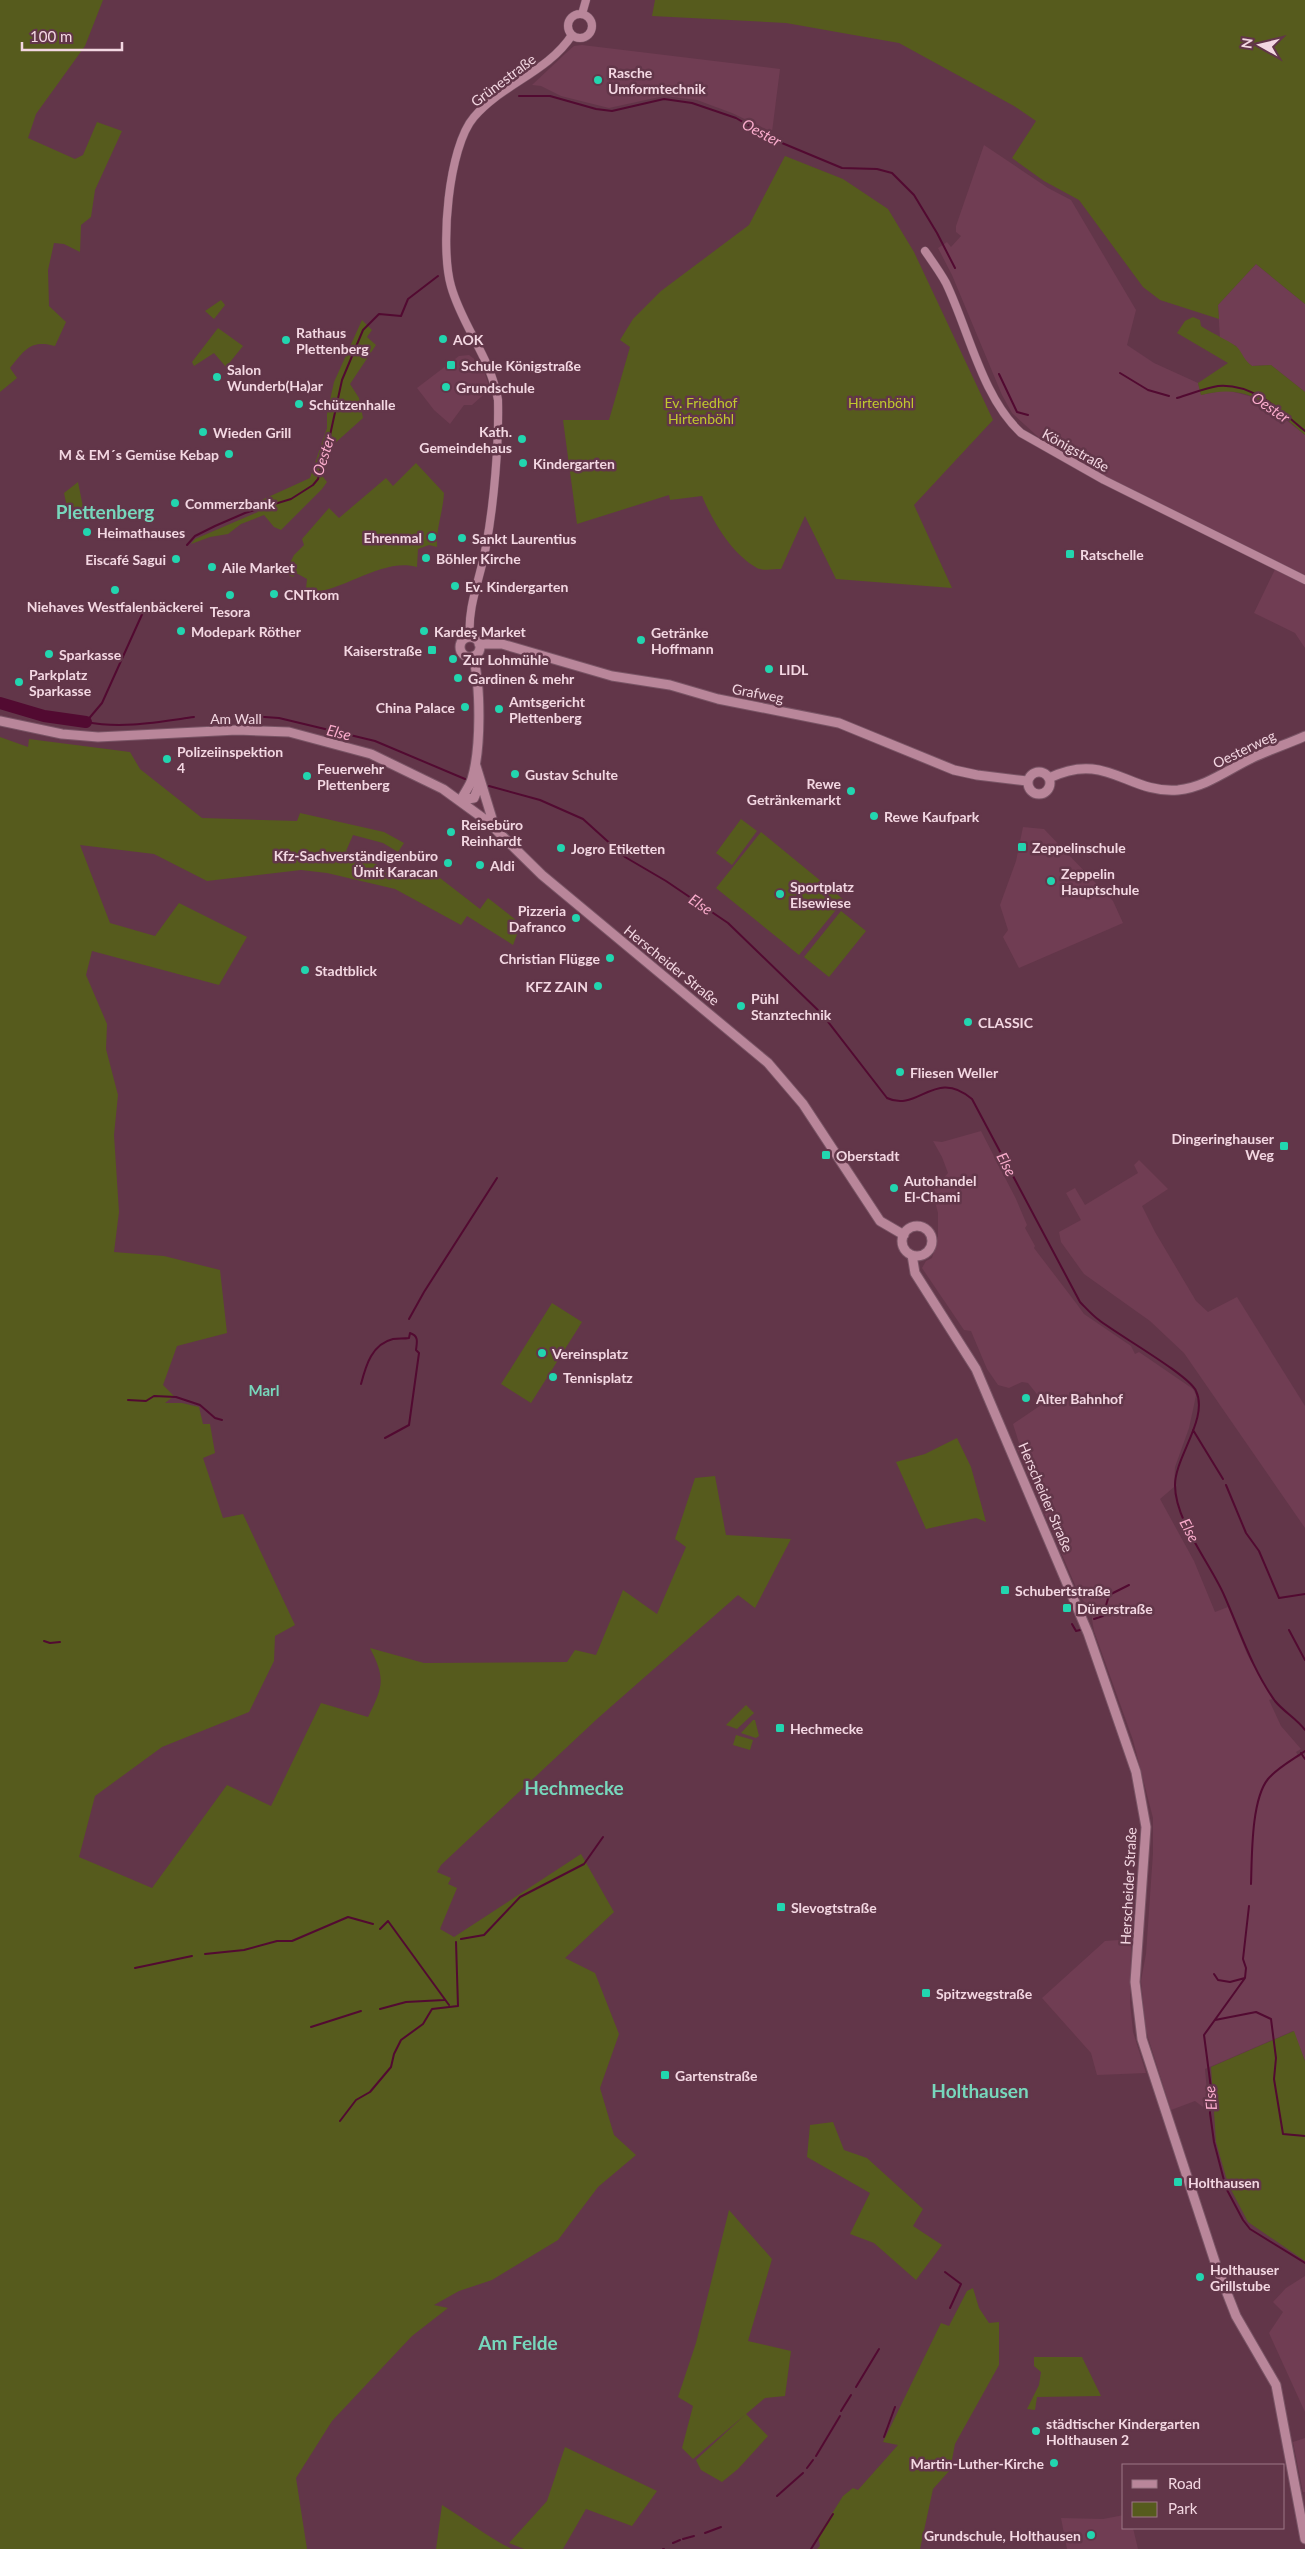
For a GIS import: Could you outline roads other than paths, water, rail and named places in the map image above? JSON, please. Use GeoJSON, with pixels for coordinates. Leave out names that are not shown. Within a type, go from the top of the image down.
{"type":"FeatureCollection","features":[{"type":"Feature","properties":{"kind":"main road"},"geometry":{"type":"LineString","coordinates":[[470,637],[476,639],[479,644],[479,651],[473,656],[465,655],[460,648],[462,640],[470,637]]}},
{"type":"Feature","properties":{"kind":"main road","name":"Grafweg"},"geometry":{"type":"LineString","coordinates":[[479,644],[502,644],[612,676],[670,685],[718,699],[839,724],[926,760],[954,770],[977,775],[1028,781],[1031,775],[1037,772],[1044,773],[1049,778],[1064,771],[1093,768],[1163,789],[1196,787]]}},
{"type":"Feature","properties":{"kind":"main road"},"geometry":{"type":"LineString","coordinates":[[460,800],[472,780],[475,763],[479,691],[473,656]]}},
{"type":"Feature","properties":{"kind":"main road","name":"Am Wall"},"geometry":{"type":"LineString","coordinates":[[0,721],[62,734],[98,737],[237,730],[289,732],[349,746],[379,757],[460,800]]}},
{"type":"Feature","properties":{"kind":"main road","name":"Oesterweg"},"geometry":{"type":"LineString","coordinates":[[1196,787],[1251,759],[1305,736]]}},
{"type":"Feature","properties":{"kind":"main road"},"geometry":{"type":"LineString","coordinates":[[475,763],[495,828]]}},
{"type":"Feature","properties":{"kind":"main road"},"geometry":{"type":"LineString","coordinates":[[1028,781],[1029,790],[1038,795],[1048,791],[1050,785],[1049,778]]}},
{"type":"Feature","properties":{"kind":"main road"},"geometry":{"type":"LineString","coordinates":[[460,800],[474,798],[480,783]]}},
{"type":"Feature","properties":{"kind":"main road","name":"Herscheider Straße"},"geometry":{"type":"LineString","coordinates":[[460,800],[495,828],[542,875],[768,1063],[808,1112],[880,1221],[904,1235],[904,1247],[912,1255],[915,1273],[976,1368],[1088,1632],[1136,1772],[1146,1827],[1135,1982],[1142,2040],[1216,2266],[1236,2316],[1276,2385],[1305,2539]]}},
{"type":"Feature","properties":{"kind":"main road"},"geometry":{"type":"LineString","coordinates":[[904,1235],[908,1229],[916,1226],[924,1228],[931,1235],[932,1244],[928,1252],[920,1256],[912,1255]]}},
{"type":"Feature","properties":{"kind":"street"},"geometry":{"type":"LineString","coordinates":[[582,14],[586,0]]}},
{"type":"Feature","properties":{"kind":"street"},"geometry":{"type":"LineString","coordinates":[[576,14],[582,14],[591,21],[590,32],[581,38],[572,35],[568,30],[569,20],[576,14]]}},
{"type":"Feature","properties":{"kind":"street","name":"Grünestraße"},"geometry":{"type":"LineString","coordinates":[[470,637],[471,612],[486,546],[489,523],[498,400],[496,386],[484,356],[457,302],[449,278],[448,222],[456,150],[466,128],[481,110],[541,67],[559,52],[572,35]]}},
{"type":"Feature","properties":{"kind":"street","name":"Königstraße"},"geometry":{"type":"LineString","coordinates":[[925,251],[945,282],[996,401],[1010,423],[1021,433],[1104,480],[1305,580]]}},
{"type":"Feature","properties":{"kind":"waterway","name":"Oester"},"geometry":{"type":"LineString","coordinates":[[519,96],[550,96],[596,109],[612,111],[664,99],[692,103],[736,118],[770,138],[842,168],[877,169],[892,173],[914,195],[955,268]]}},
{"type":"Feature","properties":{"kind":"waterway","name":"Oester"},"geometry":{"type":"LineString","coordinates":[[187,545],[195,536],[215,526],[245,513],[291,499],[313,485],[318,479],[329,440],[342,380],[363,330],[379,314],[401,316],[408,299],[438,276]]}},
{"type":"Feature","properties":{"kind":"waterway","name":"Oester"},"geometry":{"type":"LineString","coordinates":[[1120,373],[1148,390],[1169,396]]}},
{"type":"Feature","properties":{"kind":"waterway","name":"Oester"},"geometry":{"type":"LineString","coordinates":[[999,374],[1017,412],[1028,415]]}},
{"type":"Feature","properties":{"kind":"waterway","name":"Oester"},"geometry":{"type":"LineString","coordinates":[[1177,398],[1218,386],[1231,386],[1243,389],[1266,400],[1305,431]]}},
{"type":"Feature","properties":{"kind":"waterway","name":"Oester"},"geometry":{"type":"LineString","coordinates":[[86,722],[102,703],[144,610]]}},
{"type":"Feature","properties":{"kind":"waterway","name":"Else"},"geometry":{"type":"LineString","coordinates":[[0,703],[44,716],[86,722]]}},
{"type":"Feature","properties":{"kind":"waterway","name":"Else"},"geometry":{"type":"LineString","coordinates":[[235,715],[279,718],[375,741],[465,779]]}},
{"type":"Feature","properties":{"kind":"waterway","name":"Else"},"geometry":{"type":"LineString","coordinates":[[86,722],[126,725],[194,717]]}},
{"type":"Feature","properties":{"kind":"waterway","name":"Else"},"geometry":{"type":"LineString","coordinates":[[489,786],[540,800],[583,819],[625,857],[666,881],[728,923],[822,1014],[887,1098],[898,1101],[908,1100],[947,1087],[959,1090],[972,1099],[1080,1302],[1091,1314],[1108,1327],[1181,1375],[1196,1391],[1199,1402],[1198,1413],[1176,1474],[1175,1485],[1181,1513],[1194,1542],[1224,1595],[1253,1663],[1267,1689],[1275,1701],[1305,1730]]}},
{"type":"Feature","properties":{"kind":"waterway"},"geometry":{"type":"LineString","coordinates":[[409,1319],[424,1292],[497,1178]]}},
{"type":"Feature","properties":{"kind":"waterway"},"geometry":{"type":"LineString","coordinates":[[361,1384],[371,1356],[380,1345],[393,1339],[409,1338],[410,1333],[415,1336],[417,1340],[416,1350],[419,1353],[409,1425],[385,1438]]}},
{"type":"Feature","properties":{"kind":"waterway"},"geometry":{"type":"LineString","coordinates":[[128,1400],[146,1401],[154,1396],[176,1397],[200,1405],[215,1418],[222,1420]]}},
{"type":"Feature","properties":{"kind":"waterway"},"geometry":{"type":"LineString","coordinates":[[1193,1430],[1223,1479]]}},
{"type":"Feature","properties":{"kind":"waterway"},"geometry":{"type":"LineString","coordinates":[[1226,1485],[1246,1533],[1259,1551],[1279,1598],[1305,1594]]}},
{"type":"Feature","properties":{"kind":"waterway","name":"Hechmecke"},"geometry":{"type":"LineString","coordinates":[[1094,1619],[1103,1616],[1109,1595],[1129,1585]]}},
{"type":"Feature","properties":{"kind":"waterway","name":"Hechmecke"},"geometry":{"type":"LineString","coordinates":[[1072,1624],[1076,1631],[1080,1630]]}},
{"type":"Feature","properties":{"kind":"waterway"},"geometry":{"type":"LineString","coordinates":[[1289,1630],[1305,1660]]}},
{"type":"Feature","properties":{"kind":"waterway"},"geometry":{"type":"LineString","coordinates":[[44,1641],[50,1643],[60,1642]]}},
{"type":"Feature","properties":{"kind":"waterway","name":"Else"},"geometry":{"type":"LineString","coordinates":[[1251,1884],[1255,1814],[1262,1788],[1276,1771],[1305,1751]]}},
{"type":"Feature","properties":{"kind":"waterway","name":"Else"},"geometry":{"type":"LineString","coordinates":[[1301,1753],[1305,1759]]}},
{"type":"Feature","properties":{"kind":"waterway","name":"Hechmecke"},"geometry":{"type":"LineString","coordinates":[[461,1939],[484,1935],[520,1897],[584,1864],[603,1837]]}},
{"type":"Feature","properties":{"kind":"waterway","name":"Else"},"geometry":{"type":"LineString","coordinates":[[1249,1906],[1243,1959],[1246,1968],[1245,1978],[1204,2035],[1211,2088],[1210,2113],[1214,2142],[1226,2188],[1243,2220],[1250,2229],[1305,2263]]}},
{"type":"Feature","properties":{"kind":"waterway"},"geometry":{"type":"LineString","coordinates":[[205,1954],[244,1950],[277,1941],[292,1941],[348,1917],[373,1924]]}},
{"type":"Feature","properties":{"kind":"waterway"},"geometry":{"type":"LineString","coordinates":[[380,1929],[388,1921],[449,2005]]}},
{"type":"Feature","properties":{"kind":"waterway","name":"Hechmecke"},"geometry":{"type":"LineString","coordinates":[[340,2121],[356,2100],[370,2092],[391,2067],[394,2054],[401,2040],[423,2024],[432,2009],[458,2006],[456,1942]]}},
{"type":"Feature","properties":{"kind":"waterway"},"geometry":{"type":"LineString","coordinates":[[135,1968],[192,1956]]}},
{"type":"Feature","properties":{"kind":"waterway"},"geometry":{"type":"LineString","coordinates":[[1214,1974],[1218,1980],[1230,1982],[1245,1978]]}},
{"type":"Feature","properties":{"kind":"waterway"},"geometry":{"type":"LineString","coordinates":[[380,2009],[406,2002],[444,2000]]}},
{"type":"Feature","properties":{"kind":"waterway"},"geometry":{"type":"LineString","coordinates":[[311,2027],[361,2011]]}},
{"type":"Feature","properties":{"kind":"waterway"},"geometry":{"type":"LineString","coordinates":[[1215,2020],[1256,2012],[1271,2019],[1276,2058],[1274,2079],[1283,2134],[1305,2136]]}},
{"type":"Feature","properties":{"kind":"waterway"},"geometry":{"type":"LineString","coordinates":[[945,2272],[961,2284],[950,2308]]}},
{"type":"Feature","properties":{"kind":"waterway"},"geometry":{"type":"LineString","coordinates":[[856,2387],[879,2349]]}},
{"type":"Feature","properties":{"kind":"waterway"},"geometry":{"type":"LineString","coordinates":[[841,2411],[851,2395]]}},
{"type":"Feature","properties":{"kind":"waterway"},"geometry":{"type":"LineString","coordinates":[[884,2437],[895,2407]]}},
{"type":"Feature","properties":{"kind":"waterway"},"geometry":{"type":"LineString","coordinates":[[816,2456],[840,2416]]}},
{"type":"Feature","properties":{"kind":"waterway"},"geometry":{"type":"LineString","coordinates":[[807,2468],[813,2460]]}},
{"type":"Feature","properties":{"kind":"waterway"},"geometry":{"type":"LineString","coordinates":[[777,2496],[803,2473]]}},
{"type":"Feature","properties":{"kind":"waterway"},"geometry":{"type":"LineString","coordinates":[[811,2549],[833,2514]]}},
{"type":"Feature","properties":{"kind":"waterway"},"geometry":{"type":"LineString","coordinates":[[705,2533],[721,2527]]}},
{"type":"Feature","properties":{"kind":"waterway"},"geometry":{"type":"LineString","coordinates":[[683,2539],[694,2536]]}},
{"type":"Feature","properties":{"kind":"waterway"},"geometry":{"type":"LineString","coordinates":[[673,2543],[680,2540]]}},
{"type":"Feature","properties":{"kind":"place","name":"Rasche Umformtechnik"},"geometry":{"type":"Point","coordinates":[598,80]}},
{"type":"Feature","properties":{"kind":"place","name":"AOK"},"geometry":{"type":"Point","coordinates":[443,339]}},
{"type":"Feature","properties":{"kind":"place","name":"Rathaus Plettenberg"},"geometry":{"type":"Point","coordinates":[286,340]}},
{"type":"Feature","properties":{"kind":"place","name":"Schule Königstraße"},"geometry":{"type":"Point","coordinates":[451,365]}},
{"type":"Feature","properties":{"kind":"place","name":"Salon Wunderb(Ha)ar"},"geometry":{"type":"Point","coordinates":[217,377]}},
{"type":"Feature","properties":{"kind":"place","name":"Grundschule"},"geometry":{"type":"Point","coordinates":[446,387]}},
{"type":"Feature","properties":{"kind":"place","name":"Schützenhalle"},"geometry":{"type":"Point","coordinates":[299,404]}},
{"type":"Feature","properties":{"kind":"place","name":"Wieden Grill"},"geometry":{"type":"Point","coordinates":[203,432]}},
{"type":"Feature","properties":{"kind":"place","name":"Kath. Gemeindehaus"},"geometry":{"type":"Point","coordinates":[522,439]}},
{"type":"Feature","properties":{"kind":"place","name":"M & EM´s Gemüse Kebap"},"geometry":{"type":"Point","coordinates":[229,454]}},
{"type":"Feature","properties":{"kind":"place","name":"Kindergarten"},"geometry":{"type":"Point","coordinates":[523,463]}},
{"type":"Feature","properties":{"kind":"place","name":"Commerzbank"},"geometry":{"type":"Point","coordinates":[175,503]}},
{"type":"Feature","properties":{"kind":"place","name":"Heimathauses"},"geometry":{"type":"Point","coordinates":[87,532]}},
{"type":"Feature","properties":{"kind":"place","name":"Ehrenmal"},"geometry":{"type":"Point","coordinates":[432,537]}},
{"type":"Feature","properties":{"kind":"place","name":"Sankt Laurentius"},"geometry":{"type":"Point","coordinates":[462,538]}},
{"type":"Feature","properties":{"kind":"place","name":"Ratschelle"},"geometry":{"type":"Point","coordinates":[1070,554]}},
{"type":"Feature","properties":{"kind":"place","name":"Böhler Kirche"},"geometry":{"type":"Point","coordinates":[426,558]}},
{"type":"Feature","properties":{"kind":"place","name":"Eiscafé Sagui"},"geometry":{"type":"Point","coordinates":[176,559]}},
{"type":"Feature","properties":{"kind":"place","name":"Aile Market"},"geometry":{"type":"Point","coordinates":[212,567]}},
{"type":"Feature","properties":{"kind":"place","name":"Ev. Kindergarten"},"geometry":{"type":"Point","coordinates":[455,586]}},
{"type":"Feature","properties":{"kind":"place","name":"Niehaves Westfalenbäckerei"},"geometry":{"type":"Point","coordinates":[115,590]}},
{"type":"Feature","properties":{"kind":"place","name":"CNTkom"},"geometry":{"type":"Point","coordinates":[274,594]}},
{"type":"Feature","properties":{"kind":"place","name":"Tesora"},"geometry":{"type":"Point","coordinates":[230,595]}},
{"type":"Feature","properties":{"kind":"place","name":"Modepark Röther"},"geometry":{"type":"Point","coordinates":[181,631]}},
{"type":"Feature","properties":{"kind":"place","name":"Kardeş Market"},"geometry":{"type":"Point","coordinates":[424,631]}},
{"type":"Feature","properties":{"kind":"place","name":"Getränke Hoffmann"},"geometry":{"type":"Point","coordinates":[641,640]}},
{"type":"Feature","properties":{"kind":"place","name":"Kaiserstraße"},"geometry":{"type":"Point","coordinates":[432,650]}},
{"type":"Feature","properties":{"kind":"place","name":"Sparkasse"},"geometry":{"type":"Point","coordinates":[49,654]}},
{"type":"Feature","properties":{"kind":"place","name":"Zur Lohmühle"},"geometry":{"type":"Point","coordinates":[453,659]}},
{"type":"Feature","properties":{"kind":"place","name":"LIDL"},"geometry":{"type":"Point","coordinates":[769,669]}},
{"type":"Feature","properties":{"kind":"place","name":"Gardinen & mehr"},"geometry":{"type":"Point","coordinates":[458,678]}},
{"type":"Feature","properties":{"kind":"place","name":"Parkplatz Sparkasse"},"geometry":{"type":"Point","coordinates":[19,682]}},
{"type":"Feature","properties":{"kind":"place","name":"China Palace"},"geometry":{"type":"Point","coordinates":[465,707]}},
{"type":"Feature","properties":{"kind":"place","name":"Amtsgericht Plettenberg"},"geometry":{"type":"Point","coordinates":[499,709]}},
{"type":"Feature","properties":{"kind":"place","name":"Polizeiinspektion 4"},"geometry":{"type":"Point","coordinates":[167,759]}},
{"type":"Feature","properties":{"kind":"place","name":"Gustav Schulte"},"geometry":{"type":"Point","coordinates":[515,774]}},
{"type":"Feature","properties":{"kind":"place","name":"Feuerwehr Plettenberg"},"geometry":{"type":"Point","coordinates":[307,776]}},
{"type":"Feature","properties":{"kind":"place","name":"Rewe Getränkemarkt"},"geometry":{"type":"Point","coordinates":[851,791]}},
{"type":"Feature","properties":{"kind":"place","name":"Rewe Kaufpark"},"geometry":{"type":"Point","coordinates":[874,816]}},
{"type":"Feature","properties":{"kind":"place","name":"Reisebüro Reinhardt"},"geometry":{"type":"Point","coordinates":[451,832]}},
{"type":"Feature","properties":{"kind":"place","name":"Zeppelinschule"},"geometry":{"type":"Point","coordinates":[1022,847]}},
{"type":"Feature","properties":{"kind":"place","name":"Jogro Etiketten"},"geometry":{"type":"Point","coordinates":[561,848]}},
{"type":"Feature","properties":{"kind":"place","name":"Kfz-Sachverständigenbüro Ümit Karacan"},"geometry":{"type":"Point","coordinates":[448,863]}},
{"type":"Feature","properties":{"kind":"place","name":"Aldi"},"geometry":{"type":"Point","coordinates":[480,865]}},
{"type":"Feature","properties":{"kind":"place","name":"Zeppelin Hauptschule"},"geometry":{"type":"Point","coordinates":[1051,881]}},
{"type":"Feature","properties":{"kind":"place","name":"Sportplatz Elsewiese"},"geometry":{"type":"Point","coordinates":[780,894]}},
{"type":"Feature","properties":{"kind":"place","name":"Pizzeria Dafranco"},"geometry":{"type":"Point","coordinates":[576,918]}},
{"type":"Feature","properties":{"kind":"place","name":"Christian Flügge"},"geometry":{"type":"Point","coordinates":[610,958]}},
{"type":"Feature","properties":{"kind":"place","name":"Stadtblick"},"geometry":{"type":"Point","coordinates":[305,970]}},
{"type":"Feature","properties":{"kind":"place","name":"KFZ ZAIN"},"geometry":{"type":"Point","coordinates":[598,986]}},
{"type":"Feature","properties":{"kind":"place","name":"Pühl Stanztechnik"},"geometry":{"type":"Point","coordinates":[741,1006]}},
{"type":"Feature","properties":{"kind":"place","name":"CLASSIC"},"geometry":{"type":"Point","coordinates":[968,1022]}},
{"type":"Feature","properties":{"kind":"place","name":"Fliesen Weller"},"geometry":{"type":"Point","coordinates":[900,1072]}},
{"type":"Feature","properties":{"kind":"place","name":"Dingeringhauser Weg"},"geometry":{"type":"Point","coordinates":[1284,1146]}},
{"type":"Feature","properties":{"kind":"place","name":"Oberstadt"},"geometry":{"type":"Point","coordinates":[826,1155]}},
{"type":"Feature","properties":{"kind":"place","name":"Autohandel El-Chami"},"geometry":{"type":"Point","coordinates":[894,1188]}},
{"type":"Feature","properties":{"kind":"place","name":"Vereinsplatz"},"geometry":{"type":"Point","coordinates":[542,1353]}},
{"type":"Feature","properties":{"kind":"place","name":"Tennisplatz"},"geometry":{"type":"Point","coordinates":[553,1377]}},
{"type":"Feature","properties":{"kind":"place","name":"Alter Bahnhof"},"geometry":{"type":"Point","coordinates":[1026,1398]}},
{"type":"Feature","properties":{"kind":"place","name":"Schubertstraße"},"geometry":{"type":"Point","coordinates":[1005,1590]}},
{"type":"Feature","properties":{"kind":"place","name":"Dürerstraße"},"geometry":{"type":"Point","coordinates":[1067,1608]}},
{"type":"Feature","properties":{"kind":"place","name":"Hechmecke"},"geometry":{"type":"Point","coordinates":[780,1728]}},
{"type":"Feature","properties":{"kind":"place","name":"Slevogtstraße"},"geometry":{"type":"Point","coordinates":[781,1907]}},
{"type":"Feature","properties":{"kind":"place","name":"Spitzwegstraße"},"geometry":{"type":"Point","coordinates":[926,1993]}},
{"type":"Feature","properties":{"kind":"place","name":"Gartenstraße"},"geometry":{"type":"Point","coordinates":[665,2075]}},
{"type":"Feature","properties":{"kind":"place","name":"Holthausen"},"geometry":{"type":"Point","coordinates":[1178,2182]}},
{"type":"Feature","properties":{"kind":"place","name":"Holthauser Grillstube"},"geometry":{"type":"Point","coordinates":[1200,2277]}},
{"type":"Feature","properties":{"kind":"place","name":"städtischer Kindergarten Holthausen 2"},"geometry":{"type":"Point","coordinates":[1036,2431]}},
{"type":"Feature","properties":{"kind":"place","name":"Martin-Luther-Kirche"},"geometry":{"type":"Point","coordinates":[1054,2463]}},
{"type":"Feature","properties":{"kind":"place","name":"Grundschule, Holthausen"},"geometry":{"type":"Point","coordinates":[1091,2535]}},
{"type":"Feature","properties":{"kind":"district","name":"Plettenberg"},"geometry":{"type":"Point","coordinates":[105,511]}},
{"type":"Feature","properties":{"kind":"district","name":"Marl"},"geometry":{"type":"Point","coordinates":[264,1390]}},
{"type":"Feature","properties":{"kind":"district","name":"Hechmecke"},"geometry":{"type":"Point","coordinates":[574,1787]}},
{"type":"Feature","properties":{"kind":"district","name":"Holthausen"},"geometry":{"type":"Point","coordinates":[980,2090]}},
{"type":"Feature","properties":{"kind":"district","name":"Am Felde"},"geometry":{"type":"Point","coordinates":[518,2342]}},
{"type":"Feature","properties":{"kind":"park label","name":"Hirtenböhl"},"geometry":{"type":"Point","coordinates":[881,402]}},
{"type":"Feature","properties":{"kind":"park label","name":"Ev. Friedhof Hirtenböhl"},"geometry":{"type":"Point","coordinates":[701,410]}}]}
